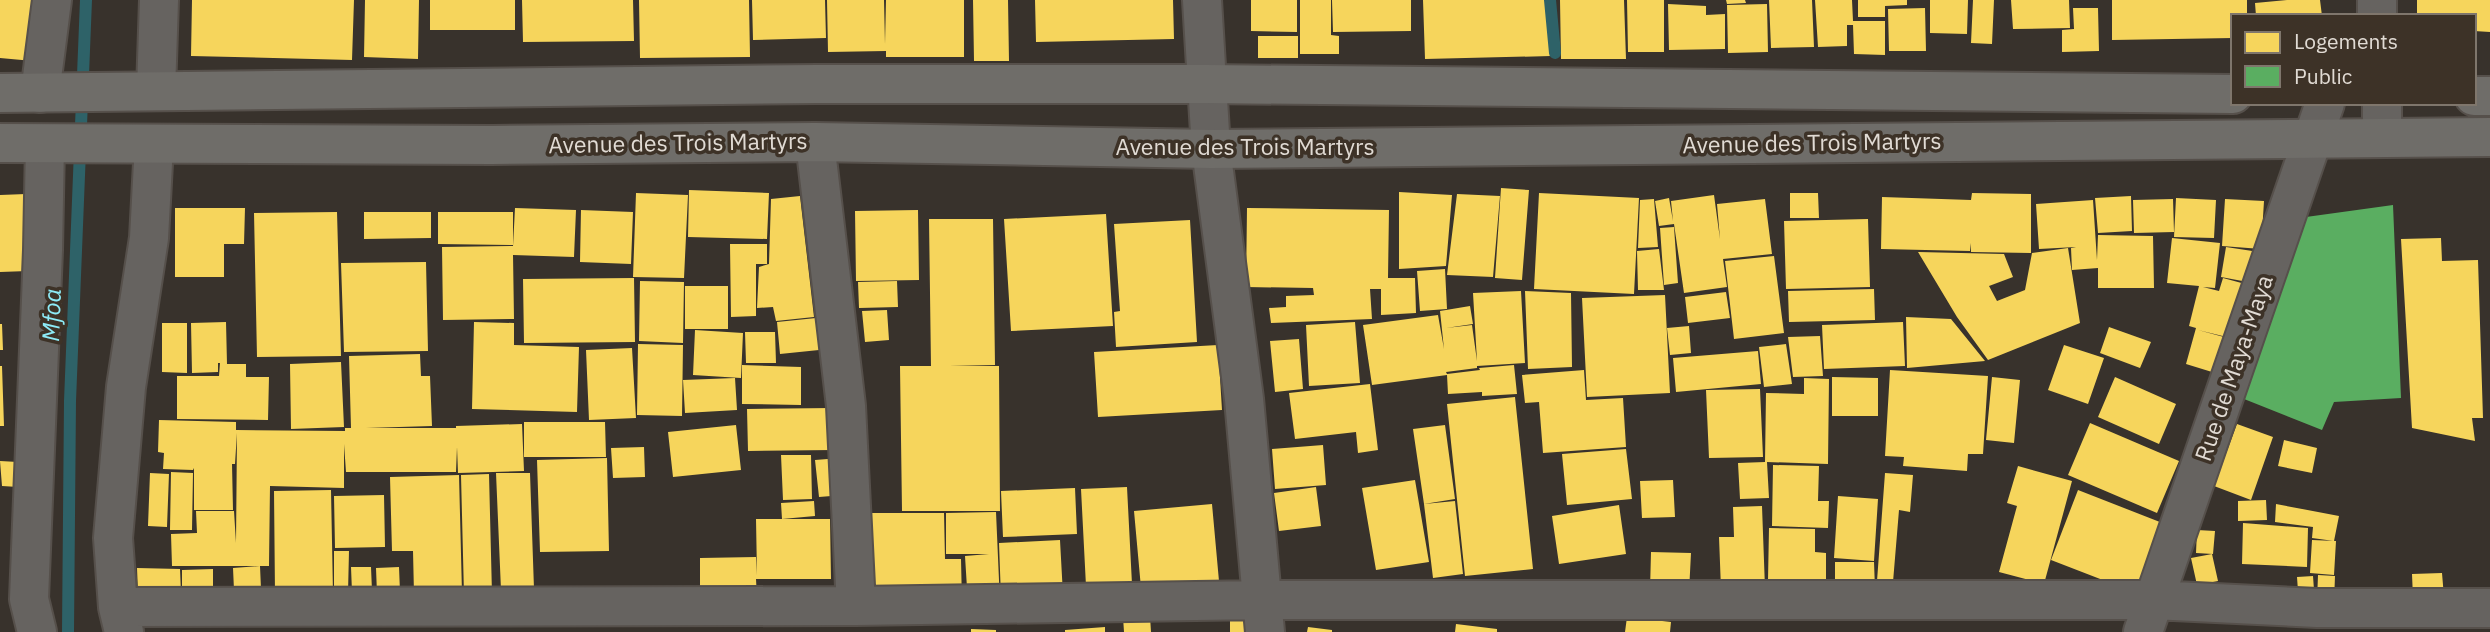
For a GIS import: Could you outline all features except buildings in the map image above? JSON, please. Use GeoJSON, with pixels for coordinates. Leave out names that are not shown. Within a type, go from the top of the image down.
{"type":"FeatureCollection","features":[{"type":"Feature","properties":{"kind":"main road"},"geometry":{"type":"LineString","coordinates":[[0,93],[817,84],[1206,84],[2231,94]]}},
{"type":"Feature","properties":{"kind":"main road","name":"Avenue des Trois Martyrs"},"geometry":{"type":"LineString","coordinates":[[0,143],[492,145],[815,142],[1211,149],[2319,120],[2382,120],[2490,137]]}},
{"type":"Feature","properties":{"kind":"street"},"geometry":{"type":"LineString","coordinates":[[40,93],[52,0]]}},
{"type":"Feature","properties":{"kind":"street"},"geometry":{"type":"LineString","coordinates":[[146,91],[159,0]]}},
{"type":"Feature","properties":{"kind":"street"},"geometry":{"type":"LineString","coordinates":[[1202,0],[1211,149],[1244,399],[1263,616]]}},
{"type":"Feature","properties":{"kind":"street","name":"Rue de Maya-Maya"},"geometry":{"type":"LineString","coordinates":[[2148,616],[2319,120]]}},
{"type":"Feature","properties":{"kind":"street"},"geometry":{"type":"LineString","coordinates":[[815,142],[846,406],[856,606]]}},
{"type":"Feature","properties":{"kind":"street"},"geometry":{"type":"LineString","coordinates":[[22,610],[43,250],[60,144]]}},
{"type":"Feature","properties":{"kind":"street"},"geometry":{"type":"LineString","coordinates":[[144,144],[149,238],[126,387],[113,538],[121,619],[856,606],[1263,616],[2148,616],[2315,620],[2490,608]]}},
{"type":"Feature","properties":{"kind":"waterway","name":"Mfoa"},"geometry":{"type":"LineString","coordinates":[[68,632],[70,401],[86,0]]}},
{"type":"Feature","properties":{"kind":"waterway"},"geometry":{"type":"LineString","coordinates":[[1550,0],[1555,53]]}}]}
